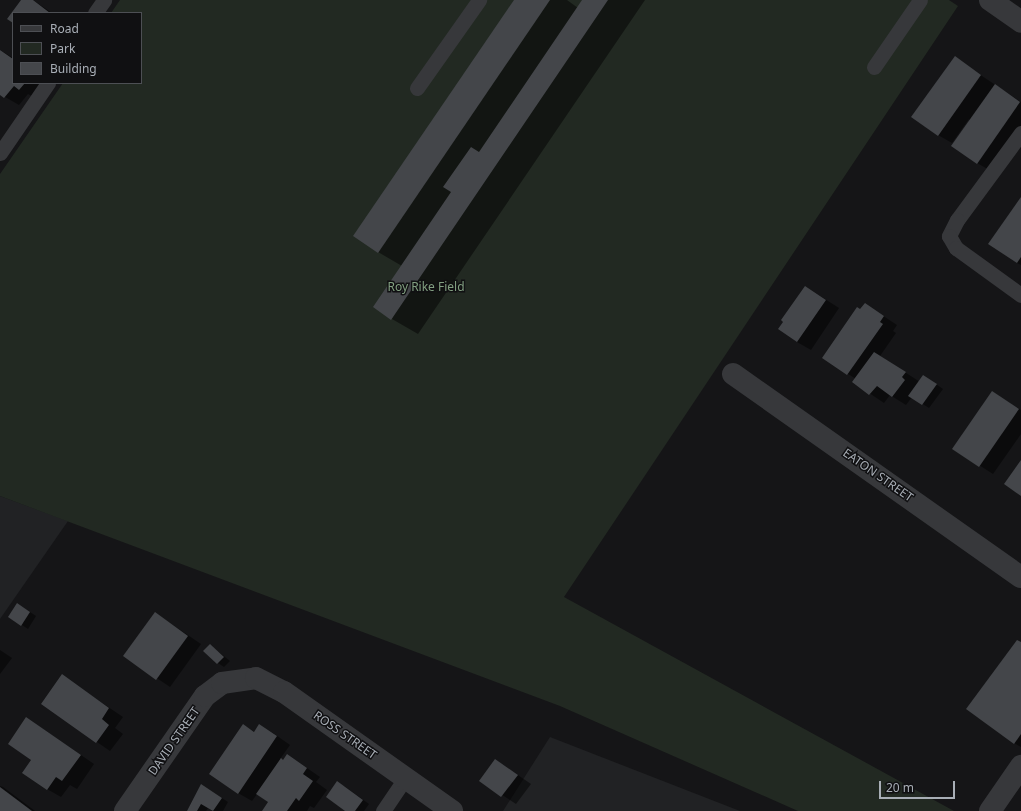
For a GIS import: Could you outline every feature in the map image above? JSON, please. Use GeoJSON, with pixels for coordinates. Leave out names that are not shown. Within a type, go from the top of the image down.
{"type":"FeatureCollection","features":[{"type":"Feature","properties":{"kind":"street"},"geometry":{"type":"LineString","coordinates":[[990,0],[1021,22]]}},
{"type":"Feature","properties":{"kind":"street","name":"EATON STREET"},"geometry":{"type":"LineString","coordinates":[[733,374],[1021,577]]}},
{"type":"Feature","properties":{"kind":"street","name":"ROSS STREET"},"geometry":{"type":"LineString","coordinates":[[231,680],[256,678],[269,684],[452,811]]}},
{"type":"Feature","properties":{"kind":"street","name":"DAVID STREET"},"geometry":{"type":"LineString","coordinates":[[125,811],[205,696],[214,688],[231,680]]}},
{"type":"Feature","properties":{"kind":"street"},"geometry":{"type":"LineString","coordinates":[[990,811],[1021,766]]}},
{"type":"Feature","properties":{"kind":"lane"},"geometry":{"type":"LineString","coordinates":[[96,12],[104,0]]}},
{"type":"Feature","properties":{"kind":"lane"},"geometry":{"type":"LineString","coordinates":[[417,88],[479,0]]}},
{"type":"Feature","properties":{"kind":"lane"},"geometry":{"type":"LineString","coordinates":[[874,67],[920,0]]}},
{"type":"Feature","properties":{"kind":"lane"},"geometry":{"type":"LineString","coordinates":[[0,154],[47,84]]}},
{"type":"Feature","properties":{"kind":"lane"},"geometry":{"type":"LineString","coordinates":[[1021,133],[957,220],[950,236],[956,248],[1021,295]]}},
{"type":"Feature","properties":{"kind":"lane"},"geometry":{"type":"LineString","coordinates":[[383,811],[405,778]]}},
{"type":"Feature","properties":{"kind":"shaded area"},"geometry":{"type":"Polygon","coordinates":[[[0,496],[68,521],[0,619],[0,496]]]}},
{"type":"Feature","properties":{"kind":"shaded area"},"geometry":{"type":"Polygon","coordinates":[[[550,737],[740,811],[503,811],[550,737]]]}},
{"type":"Feature","properties":{"kind":"green space","name":"Roy Rike Field"},"geometry":{"type":"Polygon","coordinates":[[[120,0],[949,0],[958,6],[564,597],[954,811],[798,811],[560,706],[0,496],[0,174],[62,84],[142,84],[142,12],[112,12],[120,0]]]}},
{"type":"Feature","properties":{"kind":"building"},"geometry":{"type":"Polygon","coordinates":[[[21,0],[33,0],[49,12],[12,12],[21,0]]]}},
{"type":"Feature","properties":{"kind":"building"},"geometry":{"type":"Polygon","coordinates":[[[514,0],[550,0],[378,253],[353,236],[514,0]]]}},
{"type":"Feature","properties":{"kind":"building"},"geometry":{"type":"Polygon","coordinates":[[[582,0],[608,0],[391,320],[373,307],[451,192],[443,187],[471,147],[479,152],[582,0]]]}},
{"type":"Feature","properties":{"kind":"building"},"geometry":{"type":"Polygon","coordinates":[[[12,12],[12,22],[7,19],[12,12]]]}},
{"type":"Feature","properties":{"kind":"building"},"geometry":{"type":"Polygon","coordinates":[[[0,50],[12,58],[12,84],[24,84],[19,90],[14,86],[4,98],[0,95],[0,50]]]}},
{"type":"Feature","properties":{"kind":"building"},"geometry":{"type":"Polygon","coordinates":[[[955,56],[981,75],[938,136],[911,117],[955,56]]]}},
{"type":"Feature","properties":{"kind":"building"},"geometry":{"type":"Polygon","coordinates":[[[995,84],[1020,102],[977,164],[951,146],[995,84]]]}},
{"type":"Feature","properties":{"kind":"building"},"geometry":{"type":"Polygon","coordinates":[[[1021,197],[1021,257],[1017,263],[988,244],[1021,197]]]}},
{"type":"Feature","properties":{"kind":"building"},"geometry":{"type":"Polygon","coordinates":[[[805,286],[826,300],[797,342],[778,329],[783,322],[781,320],[805,286]]]}},
{"type":"Feature","properties":{"kind":"building"},"geometry":{"type":"Polygon","coordinates":[[[865,303],[884,316],[880,322],[883,324],[847,375],[822,358],[857,307],[860,309],[865,303]]]}},
{"type":"Feature","properties":{"kind":"building"},"geometry":{"type":"Polygon","coordinates":[[[874,352],[906,372],[902,377],[905,380],[892,397],[877,386],[869,395],[852,382],[874,352]]]}},
{"type":"Feature","properties":{"kind":"building"},"geometry":{"type":"Polygon","coordinates":[[[923,375],[937,384],[922,405],[908,396],[923,375]]]}},
{"type":"Feature","properties":{"kind":"building"},"geometry":{"type":"Polygon","coordinates":[[[992,391],[1019,409],[979,467],[952,449],[992,391]]]}},
{"type":"Feature","properties":{"kind":"building"},"geometry":{"type":"Polygon","coordinates":[[[1021,460],[1021,496],[1004,484],[1021,460]]]}},
{"type":"Feature","properties":{"kind":"building"},"geometry":{"type":"Polygon","coordinates":[[[17,603],[30,612],[21,626],[8,617],[17,603]]]}},
{"type":"Feature","properties":{"kind":"building"},"geometry":{"type":"Polygon","coordinates":[[[155,612],[188,636],[156,680],[123,656],[155,612]]]}},
{"type":"Feature","properties":{"kind":"building"},"geometry":{"type":"Polygon","coordinates":[[[1017,640],[1021,642],[1021,734],[1014,744],[966,709],[1017,640]]]}},
{"type":"Feature","properties":{"kind":"building"},"geometry":{"type":"Polygon","coordinates":[[[210,644],[224,657],[217,664],[203,651],[210,644]]]}},
{"type":"Feature","properties":{"kind":"building"},"geometry":{"type":"Polygon","coordinates":[[[62,674],[109,708],[102,719],[109,725],[96,743],[41,704],[62,674]]]}},
{"type":"Feature","properties":{"kind":"building"},"geometry":{"type":"Polygon","coordinates":[[[26,717],[81,755],[62,781],[56,777],[47,790],[22,773],[31,760],[8,744],[26,717]]]}},
{"type":"Feature","properties":{"kind":"building"},"geometry":{"type":"Polygon","coordinates":[[[243,724],[254,732],[259,724],[277,736],[238,794],[209,774],[243,724]]]}},
{"type":"Feature","properties":{"kind":"building"},"geometry":{"type":"Polygon","coordinates":[[[287,754],[307,768],[303,774],[313,781],[299,801],[296,798],[287,811],[262,811],[268,802],[256,794],[281,758],[283,760],[287,754]]]}},
{"type":"Feature","properties":{"kind":"building"},"geometry":{"type":"Polygon","coordinates":[[[495,759],[518,775],[501,797],[479,781],[495,759]]]}},
{"type":"Feature","properties":{"kind":"building"},"geometry":{"type":"Polygon","coordinates":[[[337,781],[363,800],[355,811],[345,811],[326,797],[337,781]]]}},
{"type":"Feature","properties":{"kind":"building"},"geometry":{"type":"Polygon","coordinates":[[[201,784],[222,798],[213,811],[201,804],[197,811],[187,811],[201,784]]]}},
{"type":"Feature","properties":{"kind":"building"},"geometry":{"type":"Polygon","coordinates":[[[0,787],[32,811],[0,811],[0,787]]]}}]}
